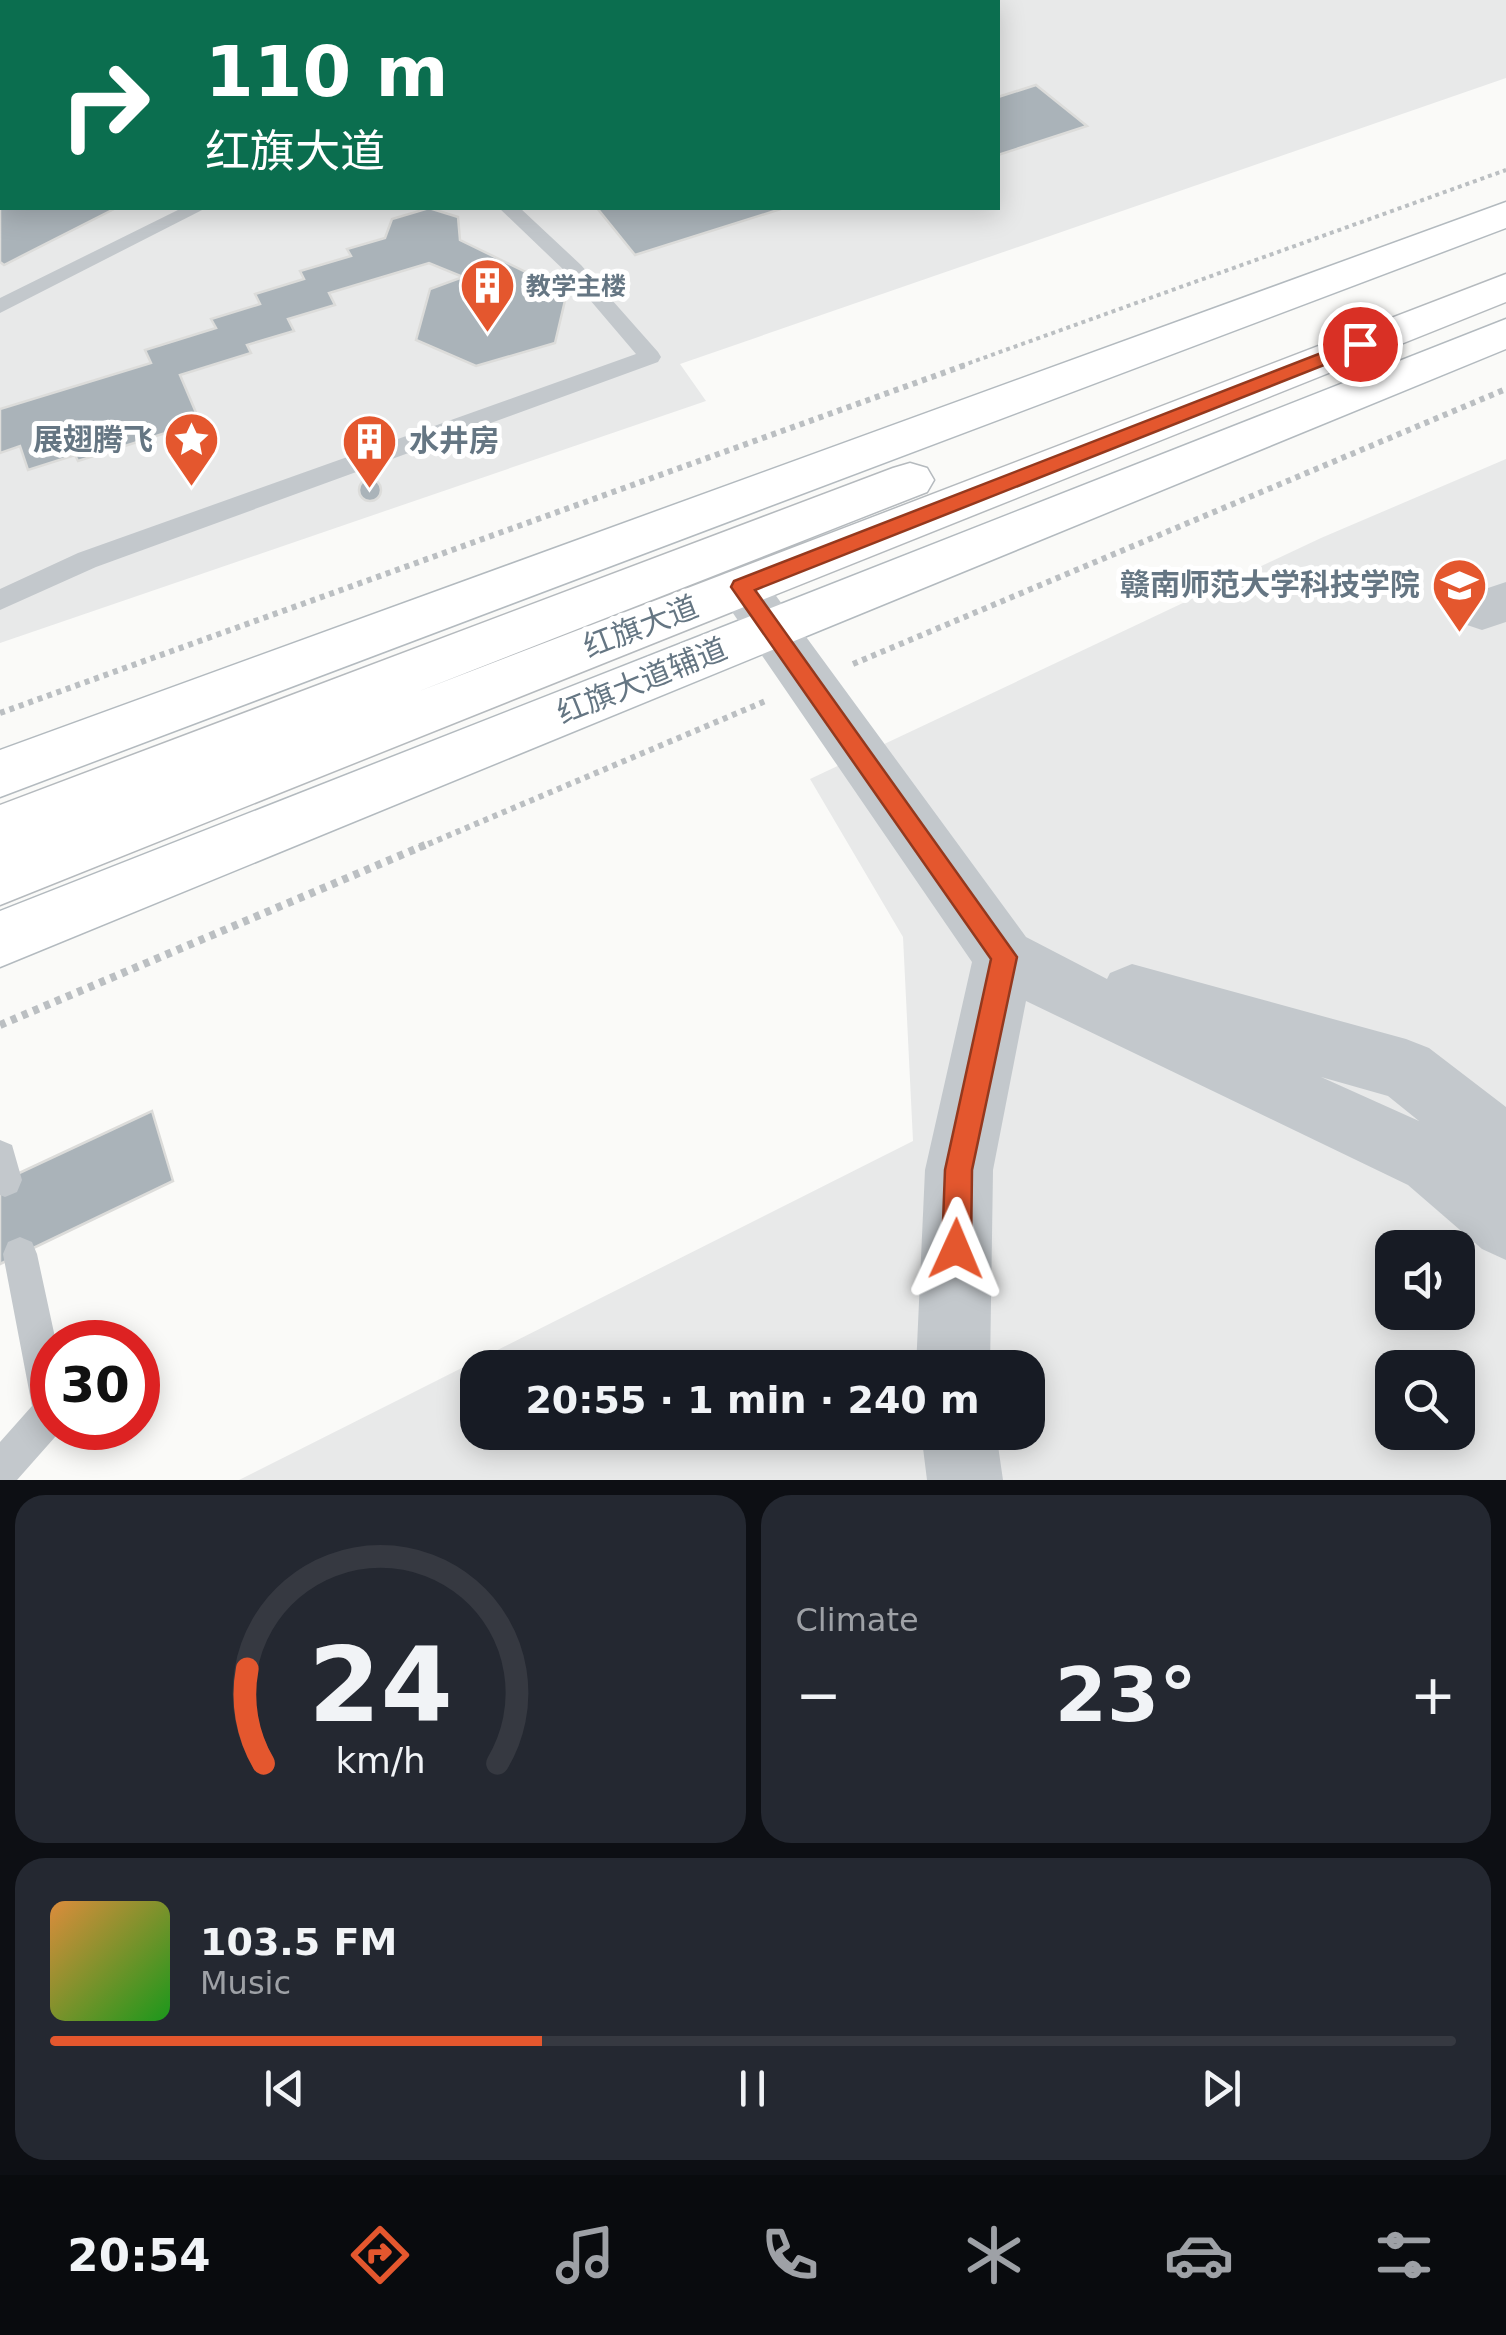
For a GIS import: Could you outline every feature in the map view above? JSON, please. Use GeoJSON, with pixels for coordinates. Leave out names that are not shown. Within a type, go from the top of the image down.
{"type":"FeatureCollection","features":[{"type":"Feature","properties":{"kind":"main road"},"geometry":{"type":"LineString","coordinates":[[0,774],[1506,214]]}},
{"type":"Feature","properties":{"kind":"main road","name":"红旗大道"},"geometry":{"type":"LineString","coordinates":[[0,830],[1506,251]]}},
{"type":"Feature","properties":{"kind":"main road","name":"红旗大道"},"geometry":{"type":"LineString","coordinates":[[0,878],[756,608],[1506,287]]}},
{"type":"Feature","properties":{"kind":"main road","name":"红旗大道辅道"},"geometry":{"type":"LineString","coordinates":[[0,939],[756,608],[1506,333]]}},
{"type":"Feature","properties":{"kind":"street"},"geometry":{"type":"LineString","coordinates":[[756,608],[1004,957],[1094,1005],[1432,1161],[1506,1225]]}},
{"type":"Feature","properties":{"kind":"street"},"geometry":{"type":"LineString","coordinates":[[1004,957],[1406,1070],[1506,1148]]}},
{"type":"Feature","properties":{"kind":"street"},"geometry":{"type":"LineString","coordinates":[[954,1350],[958,1170],[1004,957]]}},
{"type":"Feature","properties":{"kind":"street"},"geometry":{"type":"LineString","coordinates":[[961,1450],[965,1480]]}},
{"type":"Feature","properties":{"kind":"lane"},"geometry":{"type":"LineString","coordinates":[[0,306],[192,210]]}},
{"type":"Feature","properties":{"kind":"lane"},"geometry":{"type":"LineString","coordinates":[[0,600],[87,560],[650,357],[574,269],[511,210]]}},
{"type":"Feature","properties":{"kind":"lane"},"geometry":{"type":"LineString","coordinates":[[0,1470],[52,1412],[20,1254]]}},
{"type":"Feature","properties":{"kind":"path"},"geometry":{"type":"LineString","coordinates":[[0,713],[1506,170]]}},
{"type":"Feature","properties":{"kind":"path"},"geometry":{"type":"LineString","coordinates":[[0,1024],[1506,389]]}},
{"type":"Feature","properties":{"kind":"shaded area"},"geometry":{"type":"Polygon","coordinates":[[[1000,0],[1506,0],[1506,78],[680,364],[706,401],[0,643],[0,210],[1000,210],[1000,0]]]}},
{"type":"Feature","properties":{"kind":"shaded area"},"geometry":{"type":"Polygon","coordinates":[[[1506,459],[1506,1480],[239,1480],[460,1369],[460,1450],[1045,1450],[1045,1350],[497,1350],[913,1141],[903,937],[810,779],[1321,538],[1506,459]]]}},
{"type":"Feature","properties":{"kind":"building"},"geometry":{"type":"Polygon","coordinates":[[[1036,85],[1087,126],[1000,154],[1000,96],[1036,85]]]}},
{"type":"Feature","properties":{"kind":"building"},"geometry":{"type":"Polygon","coordinates":[[[0,210],[112,210],[4,265],[0,262],[0,210]]]}},
{"type":"Feature","properties":{"kind":"building","name":"教学主楼"},"geometry":{"type":"Polygon","coordinates":[[[422,210],[458,217],[460,240],[567,292],[555,343],[476,366],[416,340],[430,289],[463,277],[429,263],[329,293],[335,305],[288,319],[294,331],[247,345],[251,353],[180,375],[200,422],[78,461],[75,455],[28,470],[20,446],[0,453],[0,409],[151,363],[145,350],[216,328],[211,319],[260,304],[255,294],[304,279],[300,271],[351,256],[347,249],[385,238],[392,219],[422,210]]]}},
{"type":"Feature","properties":{"kind":"building"},"geometry":{"type":"Polygon","coordinates":[[[599,210],[778,210],[635,255],[599,210]]]}},
{"type":"Feature","properties":{"kind":"building","name":"水井房"},"geometry":{"type":"Polygon","coordinates":[[[370,479],[378,482],[378,498],[370,501],[362,498],[359,490],[362,482],[370,479]]]}},
{"type":"Feature","properties":{"kind":"building"},"geometry":{"type":"Polygon","coordinates":[[[152,1111],[173,1181],[0,1264],[0,1182],[152,1111]]]}},
{"type":"Feature","properties":{"kind":"place","name":"教学主楼"},"geometry":{"type":"Point","coordinates":[487,335]}},
{"type":"Feature","properties":{"kind":"place","name":"展翅腾飞"},"geometry":{"type":"Point","coordinates":[192,489]}},
{"type":"Feature","properties":{"kind":"place","name":"水井房"},"geometry":{"type":"Point","coordinates":[370,490]}},
{"type":"Feature","properties":{"kind":"place","name":"赣南师范大学科技学院"},"geometry":{"type":"Point","coordinates":[1459,634]}},
{"type":"Feature","properties":{"kind":"route"},"geometry":{"type":"LineString","coordinates":[[956,1249],[958,1170],[1004,957],[742,587],[1360,344]]}}]}
